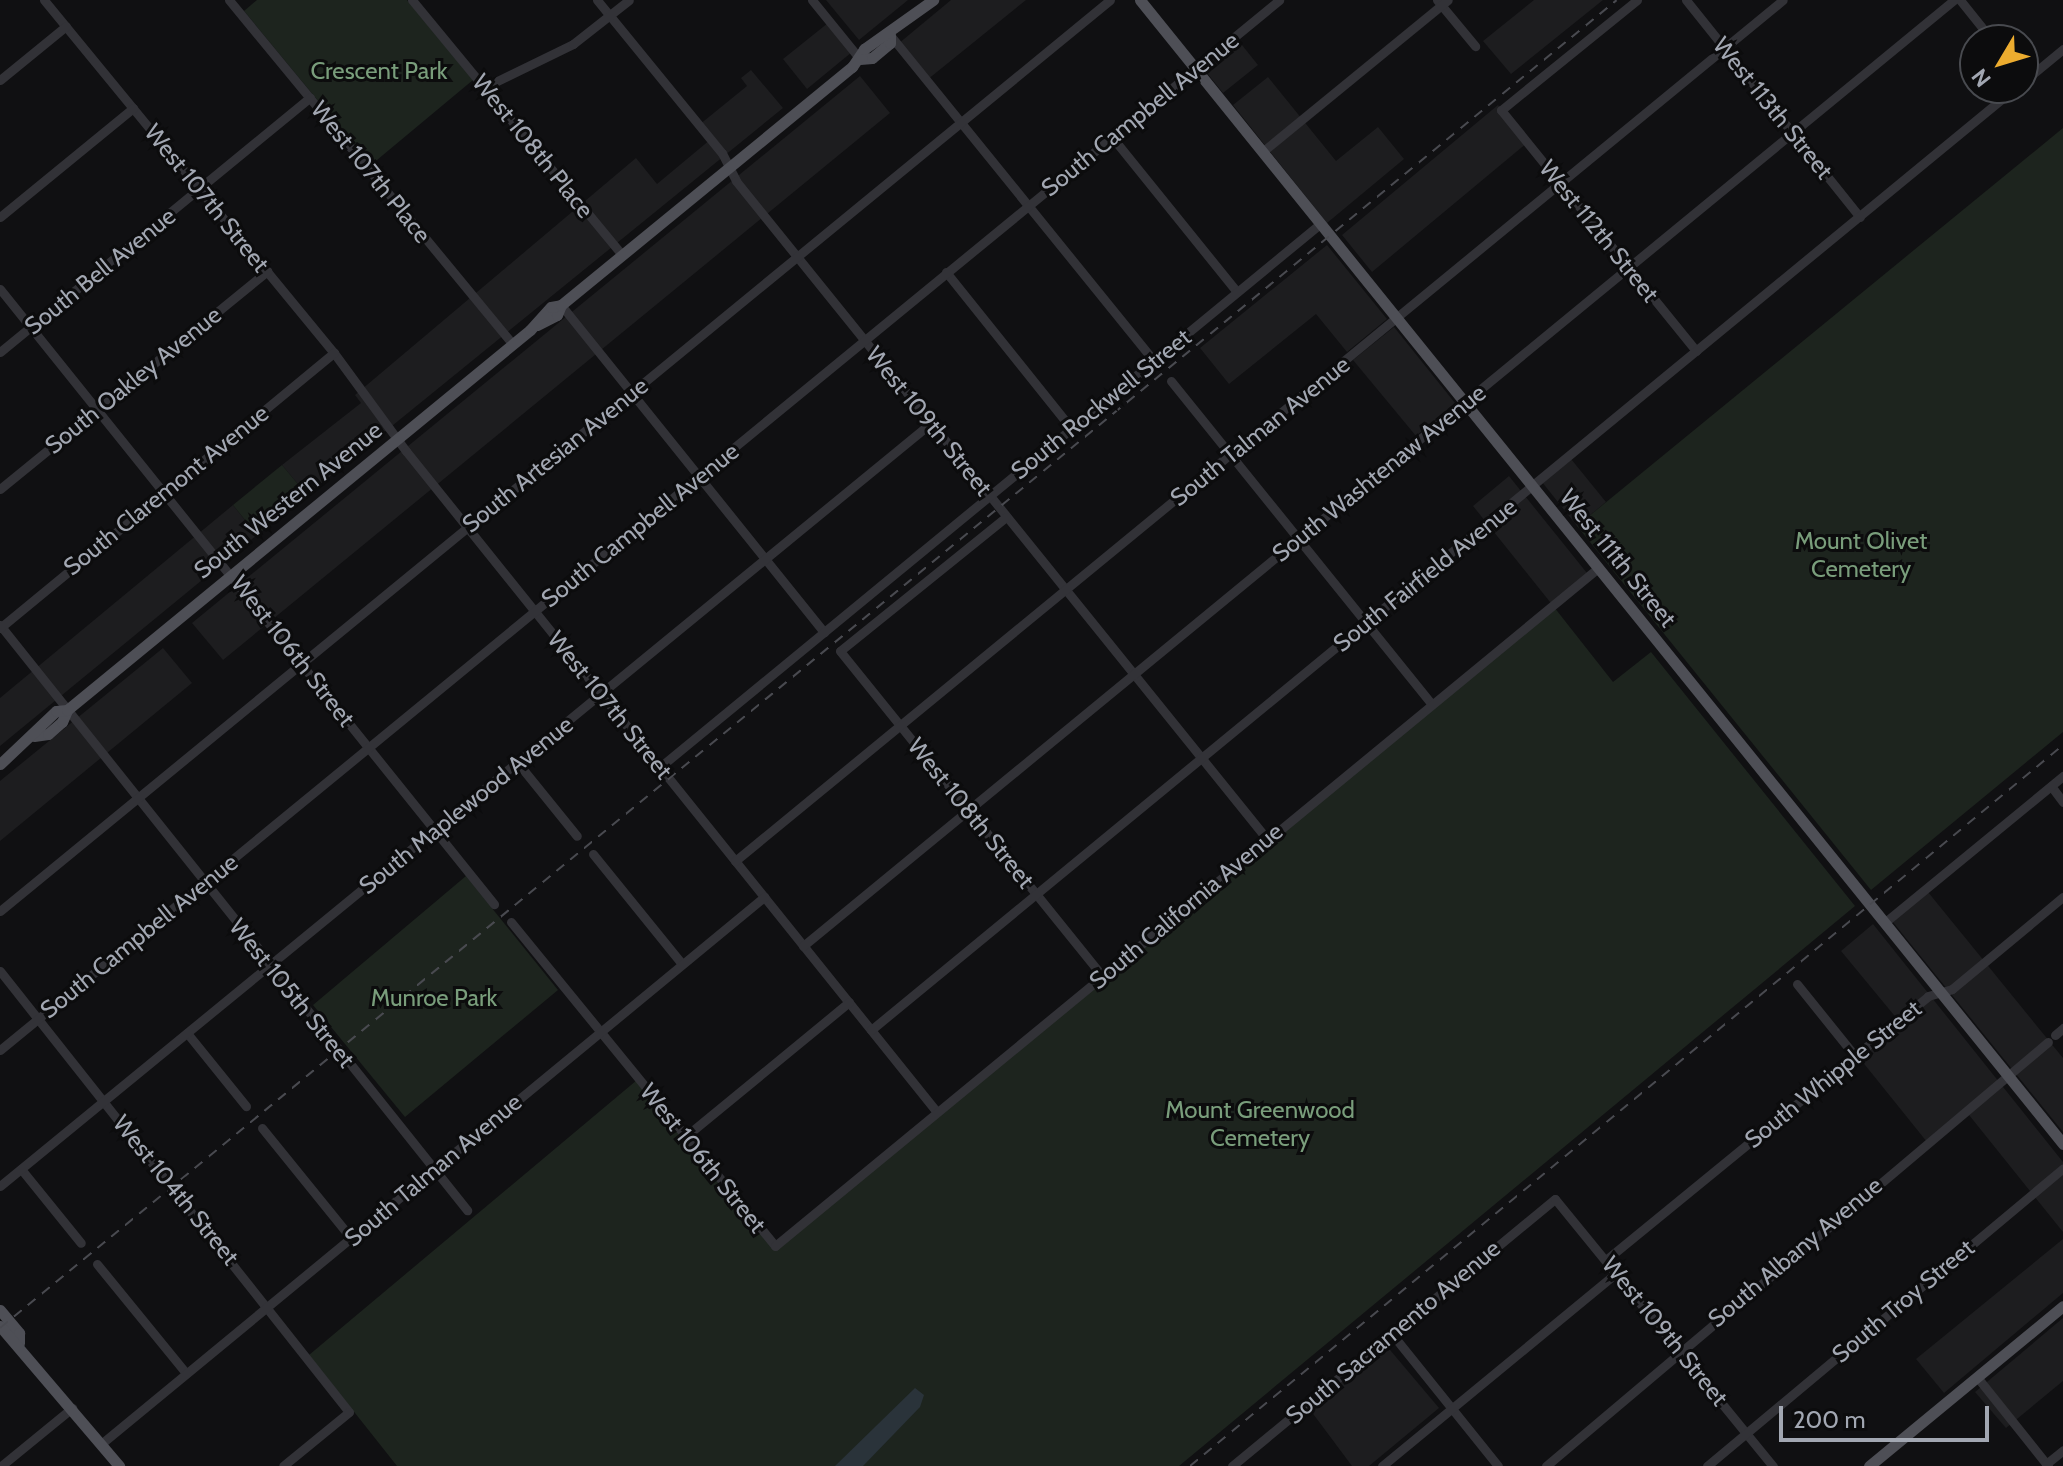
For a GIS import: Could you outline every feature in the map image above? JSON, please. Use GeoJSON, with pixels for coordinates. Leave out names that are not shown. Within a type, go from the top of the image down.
{"type":"FeatureCollection","features":[{"type":"Feature","properties":{"kind":"main road","name":"South Western Avenue"},"geometry":{"type":"LineString","coordinates":[[0,764],[34,736],[56,711],[67,710],[537,325],[551,307],[561,305],[860,59],[873,41],[890,35],[933,0]]}},
{"type":"Feature","properties":{"kind":"main road","name":"West 111th Street"},"geometry":{"type":"LineString","coordinates":[[1140,0],[2063,1144]]}},
{"type":"Feature","properties":{"kind":"main road"},"geometry":{"type":"LineString","coordinates":[[1869,1466],[2063,1306]]}},
{"type":"Feature","properties":{"kind":"main road"},"geometry":{"type":"LineString","coordinates":[[0,1310],[19,1333],[19,1343]]}},
{"type":"Feature","properties":{"kind":"main road"},"geometry":{"type":"LineString","coordinates":[[0,1326],[19,1343],[119,1466]]}},
{"type":"Feature","properties":{"kind":"street","name":"West 107th Street"},"geometry":{"type":"LineString","coordinates":[[44,0],[334,353],[396,440],[936,1111]]}},
{"type":"Feature","properties":{"kind":"street","name":"West 107th Place"},"geometry":{"type":"LineString","coordinates":[[229,0],[513,344]]}},
{"type":"Feature","properties":{"kind":"street","name":"West 108th Place"},"geometry":{"type":"LineString","coordinates":[[412,0],[622,255]]}},
{"type":"Feature","properties":{"kind":"street","name":"West 109th Street"},"geometry":{"type":"LineString","coordinates":[[597,0],[797,257],[1267,839]]}},
{"type":"Feature","properties":{"kind":"street"},"geometry":{"type":"LineString","coordinates":[[485,87],[545,61],[629,0]]}},
{"type":"Feature","properties":{"kind":"street"},"geometry":{"type":"LineString","coordinates":[[812,0],[860,59]]}},
{"type":"Feature","properties":{"kind":"street","name":"South Artesian Avenue"},"geometry":{"type":"LineString","coordinates":[[0,911],[1110,0]]}},
{"type":"Feature","properties":{"kind":"street","name":"South Campbell Avenue"},"geometry":{"type":"LineString","coordinates":[[0,1050],[1279,0]]}},
{"type":"Feature","properties":{"kind":"street","name":"West 112th Street"},"geometry":{"type":"LineString","coordinates":[[1637,0],[1501,110],[1696,351]]}},
{"type":"Feature","properties":{"kind":"street","name":"West 113th Street"},"geometry":{"type":"LineString","coordinates":[[1686,0],[1860,217]]}},
{"type":"Feature","properties":{"kind":"street","name":"South Talman Avenue"},"geometry":{"type":"LineString","coordinates":[[735,861],[1783,0]]}},
{"type":"Feature","properties":{"kind":"street"},"geometry":{"type":"LineString","coordinates":[[1957,0],[1978,24]]}},
{"type":"Feature","properties":{"kind":"street","name":"South Washtenaw Avenue"},"geometry":{"type":"LineString","coordinates":[[803,946],[1957,0]]}},
{"type":"Feature","properties":{"kind":"street"},"geometry":{"type":"LineString","coordinates":[[1262,152],[1442,2],[1475,46]]}},
{"type":"Feature","properties":{"kind":"street"},"geometry":{"type":"LineString","coordinates":[[0,80],[66,26]]}},
{"type":"Feature","properties":{"kind":"street"},"geometry":{"type":"LineString","coordinates":[[890,35],[1154,361]]}},
{"type":"Feature","properties":{"kind":"street"},"geometry":{"type":"LineString","coordinates":[[2039,68],[2063,49]]}},
{"type":"Feature","properties":{"kind":"street","name":"South Bell Avenue"},"geometry":{"type":"LineString","coordinates":[[0,352],[310,97]]}},
{"type":"Feature","properties":{"kind":"street","name":"South Fairfield Avenue"},"geometry":{"type":"LineString","coordinates":[[871,1030],[1996,104]]}},
{"type":"Feature","properties":{"kind":"street"},"geometry":{"type":"LineString","coordinates":[[0,217],[133,108]]}},
{"type":"Feature","properties":{"kind":"street"},"geometry":{"type":"LineString","coordinates":[[1112,137],[1237,292]]}},
{"type":"Feature","properties":{"kind":"street","name":"South Rockwell Street"},"geometry":{"type":"LineString","coordinates":[[660,767],[1320,224]]}},
{"type":"Feature","properties":{"kind":"street","name":"South Oakley Avenue"},"geometry":{"type":"LineString","coordinates":[[0,489],[267,271]]}},
{"type":"Feature","properties":{"kind":"street"},"geometry":{"type":"LineString","coordinates":[[946,272],[1071,428]]}},
{"type":"Feature","properties":{"kind":"street","name":"West 106th Street"},"geometry":{"type":"LineString","coordinates":[[0,289],[166,491],[494,904]]}},
{"type":"Feature","properties":{"kind":"street"},"geometry":{"type":"LineString","coordinates":[[561,305],[824,632]]}},
{"type":"Feature","properties":{"kind":"street","name":"South Claremont Avenue"},"geometry":{"type":"LineString","coordinates":[[0,626],[334,353]]}},
{"type":"Feature","properties":{"kind":"street"},"geometry":{"type":"LineString","coordinates":[[1171,381],[1432,704]]}},
{"type":"Feature","properties":{"kind":"street","name":"South Maplewood Avenue"},"geometry":{"type":"LineString","coordinates":[[0,1186],[931,423]]}},
{"type":"Feature","properties":{"kind":"street","name":"South Rockwell Street"},"geometry":{"type":"LineString","coordinates":[[840,651],[1006,517]]}},
{"type":"Feature","properties":{"kind":"street","name":"South California Avenue"},"geometry":{"type":"LineString","coordinates":[[775,1246],[1598,568]]}},
{"type":"Feature","properties":{"kind":"street","name":"West 105th Street"},"geometry":{"type":"LineString","coordinates":[[0,626],[467,1210]]}},
{"type":"Feature","properties":{"kind":"street","name":"West 108th Street"},"geometry":{"type":"LineString","coordinates":[[840,651],[1102,976]]}},
{"type":"Feature","properties":{"kind":"street"},"geometry":{"type":"LineString","coordinates":[[517,762],[577,836]]}},
{"type":"Feature","properties":{"kind":"street"},"geometry":{"type":"LineString","coordinates":[[1884,923],[2063,776]]}},
{"type":"Feature","properties":{"kind":"street"},"geometry":{"type":"LineString","coordinates":[[2051,786],[2063,802]]}},
{"type":"Feature","properties":{"kind":"street"},"geometry":{"type":"LineString","coordinates":[[593,854],[682,964]]}},
{"type":"Feature","properties":{"kind":"street","name":"South Talman Avenue"},"geometry":{"type":"LineString","coordinates":[[101,1444],[764,897]]}},
{"type":"Feature","properties":{"kind":"street","name":"South Whipple Street"},"geometry":{"type":"LineString","coordinates":[[1607,1259],[1928,996],[1952,989],[2063,897]]}},
{"type":"Feature","properties":{"kind":"street","name":"West 106th Street"},"geometry":{"type":"LineString","coordinates":[[511,922],[775,1246]]}},
{"type":"Feature","properties":{"kind":"street","name":"West 104th Street"},"geometry":{"type":"LineString","coordinates":[[0,971],[269,1305],[349,1412],[283,1466]]}},
{"type":"Feature","properties":{"kind":"street"},"geometry":{"type":"LineString","coordinates":[[1797,984],[1854,1055]]}},
{"type":"Feature","properties":{"kind":"street"},"geometry":{"type":"LineString","coordinates":[[686,1136],[849,1002]]}},
{"type":"Feature","properties":{"kind":"street"},"geometry":{"type":"LineString","coordinates":[[187,1033],[246,1106]]}},
{"type":"Feature","properties":{"kind":"street","name":"South Albany Avenue"},"geometry":{"type":"LineString","coordinates":[[1546,1466],[2055,1035]]}},
{"type":"Feature","properties":{"kind":"street"},"geometry":{"type":"LineString","coordinates":[[262,1128],[351,1238]]}},
{"type":"Feature","properties":{"kind":"street","name":"South Troy Street"},"geometry":{"type":"LineString","coordinates":[[1707,1466],[2063,1168]]}},
{"type":"Feature","properties":{"kind":"street"},"geometry":{"type":"LineString","coordinates":[[21,1169],[81,1243]]}},
{"type":"Feature","properties":{"kind":"street","name":"West 109th Street"},"geometry":{"type":"LineString","coordinates":[[1555,1199],[1773,1466]]}},
{"type":"Feature","properties":{"kind":"street","name":"South Sacramento Avenue"},"geometry":{"type":"LineString","coordinates":[[1232,1466],[1555,1199]]}},
{"type":"Feature","properties":{"kind":"street"},"geometry":{"type":"LineString","coordinates":[[97,1264],[186,1373]]}},
{"type":"Feature","properties":{"kind":"street"},"geometry":{"type":"LineString","coordinates":[[1382,1466],[1617,1272]]}},
{"type":"Feature","properties":{"kind":"street"},"geometry":{"type":"LineString","coordinates":[[1392,1334],[1498,1466]]}},
{"type":"Feature","properties":{"kind":"street"},"geometry":{"type":"LineString","coordinates":[[1977,1377],[2047,1465],[2063,1450]]}},
{"type":"Feature","properties":{"kind":"street"},"geometry":{"type":"LineString","coordinates":[[1,1466],[72,1408]]}},
{"type":"Feature","properties":{"kind":"shaded area"},"geometry":{"type":"Polygon","coordinates":[[[826,0],[908,0],[859,40],[826,0]]]}},
{"type":"Feature","properties":{"kind":"shaded area"},"geometry":{"type":"Polygon","coordinates":[[[951,0],[1026,0],[927,80],[898,44],[951,0]]]}},
{"type":"Feature","properties":{"kind":"shaded area"},"geometry":{"type":"Polygon","coordinates":[[[1534,0],[1603,0],[1511,74],[1483,41],[1534,0]]]}},
{"type":"Feature","properties":{"kind":"shaded area"},"geometry":{"type":"Polygon","coordinates":[[[828,23],[852,52],[807,89],[783,59],[828,23]]]}},
{"type":"Feature","properties":{"kind":"shaded area"},"geometry":{"type":"Polygon","coordinates":[[[1238,40],[1258,65],[1223,93],[1203,68],[1238,40]]]}},
{"type":"Feature","properties":{"kind":"shaded area"},"geometry":{"type":"Polygon","coordinates":[[[751,70],[783,108],[307,495],[282,465],[361,403],[355,395],[636,158],[657,184],[711,139],[699,125],[747,86],[741,78],[751,70]]]}},
{"type":"Feature","properties":{"kind":"shaded area"},"geometry":{"type":"Polygon","coordinates":[[[860,76],[890,113],[223,660],[192,623],[860,76]]]}},
{"type":"Feature","properties":{"kind":"shaded area"},"geometry":{"type":"Polygon","coordinates":[[[1268,77],[1336,161],[1378,127],[1404,159],[1327,223],[1233,105],[1268,77]]]}},
{"type":"Feature","properties":{"kind":"shaded area"},"geometry":{"type":"Polygon","coordinates":[[[1498,105],[1528,142],[1372,272],[1342,235],[1498,105]]]}},
{"type":"Feature","properties":{"kind":"shaded area"},"geometry":{"type":"Polygon","coordinates":[[[1327,245],[1387,319],[1347,352],[1316,314],[1229,384],[1200,348],[1327,245]]]}},
{"type":"Feature","properties":{"kind":"shaded area"},"geometry":{"type":"Polygon","coordinates":[[[1394,327],[1455,403],[1416,436],[1353,360],[1394,327]]]}},
{"type":"Feature","properties":{"kind":"shaded area"},"geometry":{"type":"Polygon","coordinates":[[[1567,454],[1606,502],[1577,526],[1538,477],[1567,454]]]}},
{"type":"Feature","properties":{"kind":"shaded area"},"geometry":{"type":"Polygon","coordinates":[[[1509,476],[1591,578],[1554,607],[1473,506],[1509,476]]]}},
{"type":"Feature","properties":{"kind":"shaded area"},"geometry":{"type":"Polygon","coordinates":[[[233,505],[257,535],[0,746],[0,698],[233,505]]]}},
{"type":"Feature","properties":{"kind":"shaded area"},"geometry":{"type":"Polygon","coordinates":[[[163,648],[192,683],[0,841],[0,781],[163,648]]]}},
{"type":"Feature","properties":{"kind":"shaded area"},"geometry":{"type":"Polygon","coordinates":[[[1928,892],[2063,1058],[2063,1132],[1892,921],[1928,892]]]}},
{"type":"Feature","properties":{"kind":"shaded area"},"geometry":{"type":"Polygon","coordinates":[[[1873,924],[2063,1162],[2063,1232],[1965,1110],[1927,1142],[1857,1055],[1898,1020],[1841,951],[1873,924]]]}},
{"type":"Feature","properties":{"kind":"shaded area"},"geometry":{"type":"Polygon","coordinates":[[[2063,1239],[2063,1293],[1944,1393],[1916,1359],[2063,1239]]]}},
{"type":"Feature","properties":{"kind":"shaded area"},"geometry":{"type":"Polygon","coordinates":[[[2063,1318],[2063,1381],[2006,1428],[1975,1392],[2063,1318]]]}},
{"type":"Feature","properties":{"kind":"shaded area"},"geometry":{"type":"Polygon","coordinates":[[[1385,1344],[1439,1408],[1369,1466],[1352,1466],[1308,1407],[1385,1344]]]}},
{"type":"Feature","properties":{"kind":"shaded area"},"geometry":{"type":"Polygon","coordinates":[[[915,1388],[924,1395],[920,1407],[863,1466],[835,1466],[915,1388]]]}},
{"type":"Feature","properties":{"kind":"green space","name":"Crescent Park"},"geometry":{"type":"Polygon","coordinates":[[[257,0],[407,0],[473,80],[371,165],[244,11],[257,0]]]}},
{"type":"Feature","properties":{"kind":"green space","name":"Mount Olivet Cemetery"},"geometry":{"type":"Polygon","coordinates":[[[2063,128],[2063,732],[1871,890],[1577,526],[2063,128]]]}},
{"type":"Feature","properties":{"kind":"green space"},"geometry":{"type":"Polygon","coordinates":[[[282,465],[307,495],[257,535],[233,505],[282,465]]]}},
{"type":"Feature","properties":{"kind":"green space","name":"Mount Greenwood Cemetery"},"geometry":{"type":"Polygon","coordinates":[[[1554,607],[1613,682],[1651,652],[1855,906],[1179,1466],[397,1466],[309,1355],[637,1080],[773,1249],[1554,607]]]}},
{"type":"Feature","properties":{"kind":"green space","name":"Munroe Park"},"geometry":{"type":"Polygon","coordinates":[[[466,876],[558,990],[405,1117],[313,1005],[466,876]]]}},
{"type":"Feature","properties":{"kind":"railway"},"geometry":{"type":"LineString","coordinates":[[0,1328],[1617,0]]}},
{"type":"Feature","properties":{"kind":"railway"},"geometry":{"type":"LineString","coordinates":[[1190,1466],[2063,745]]}}]}
